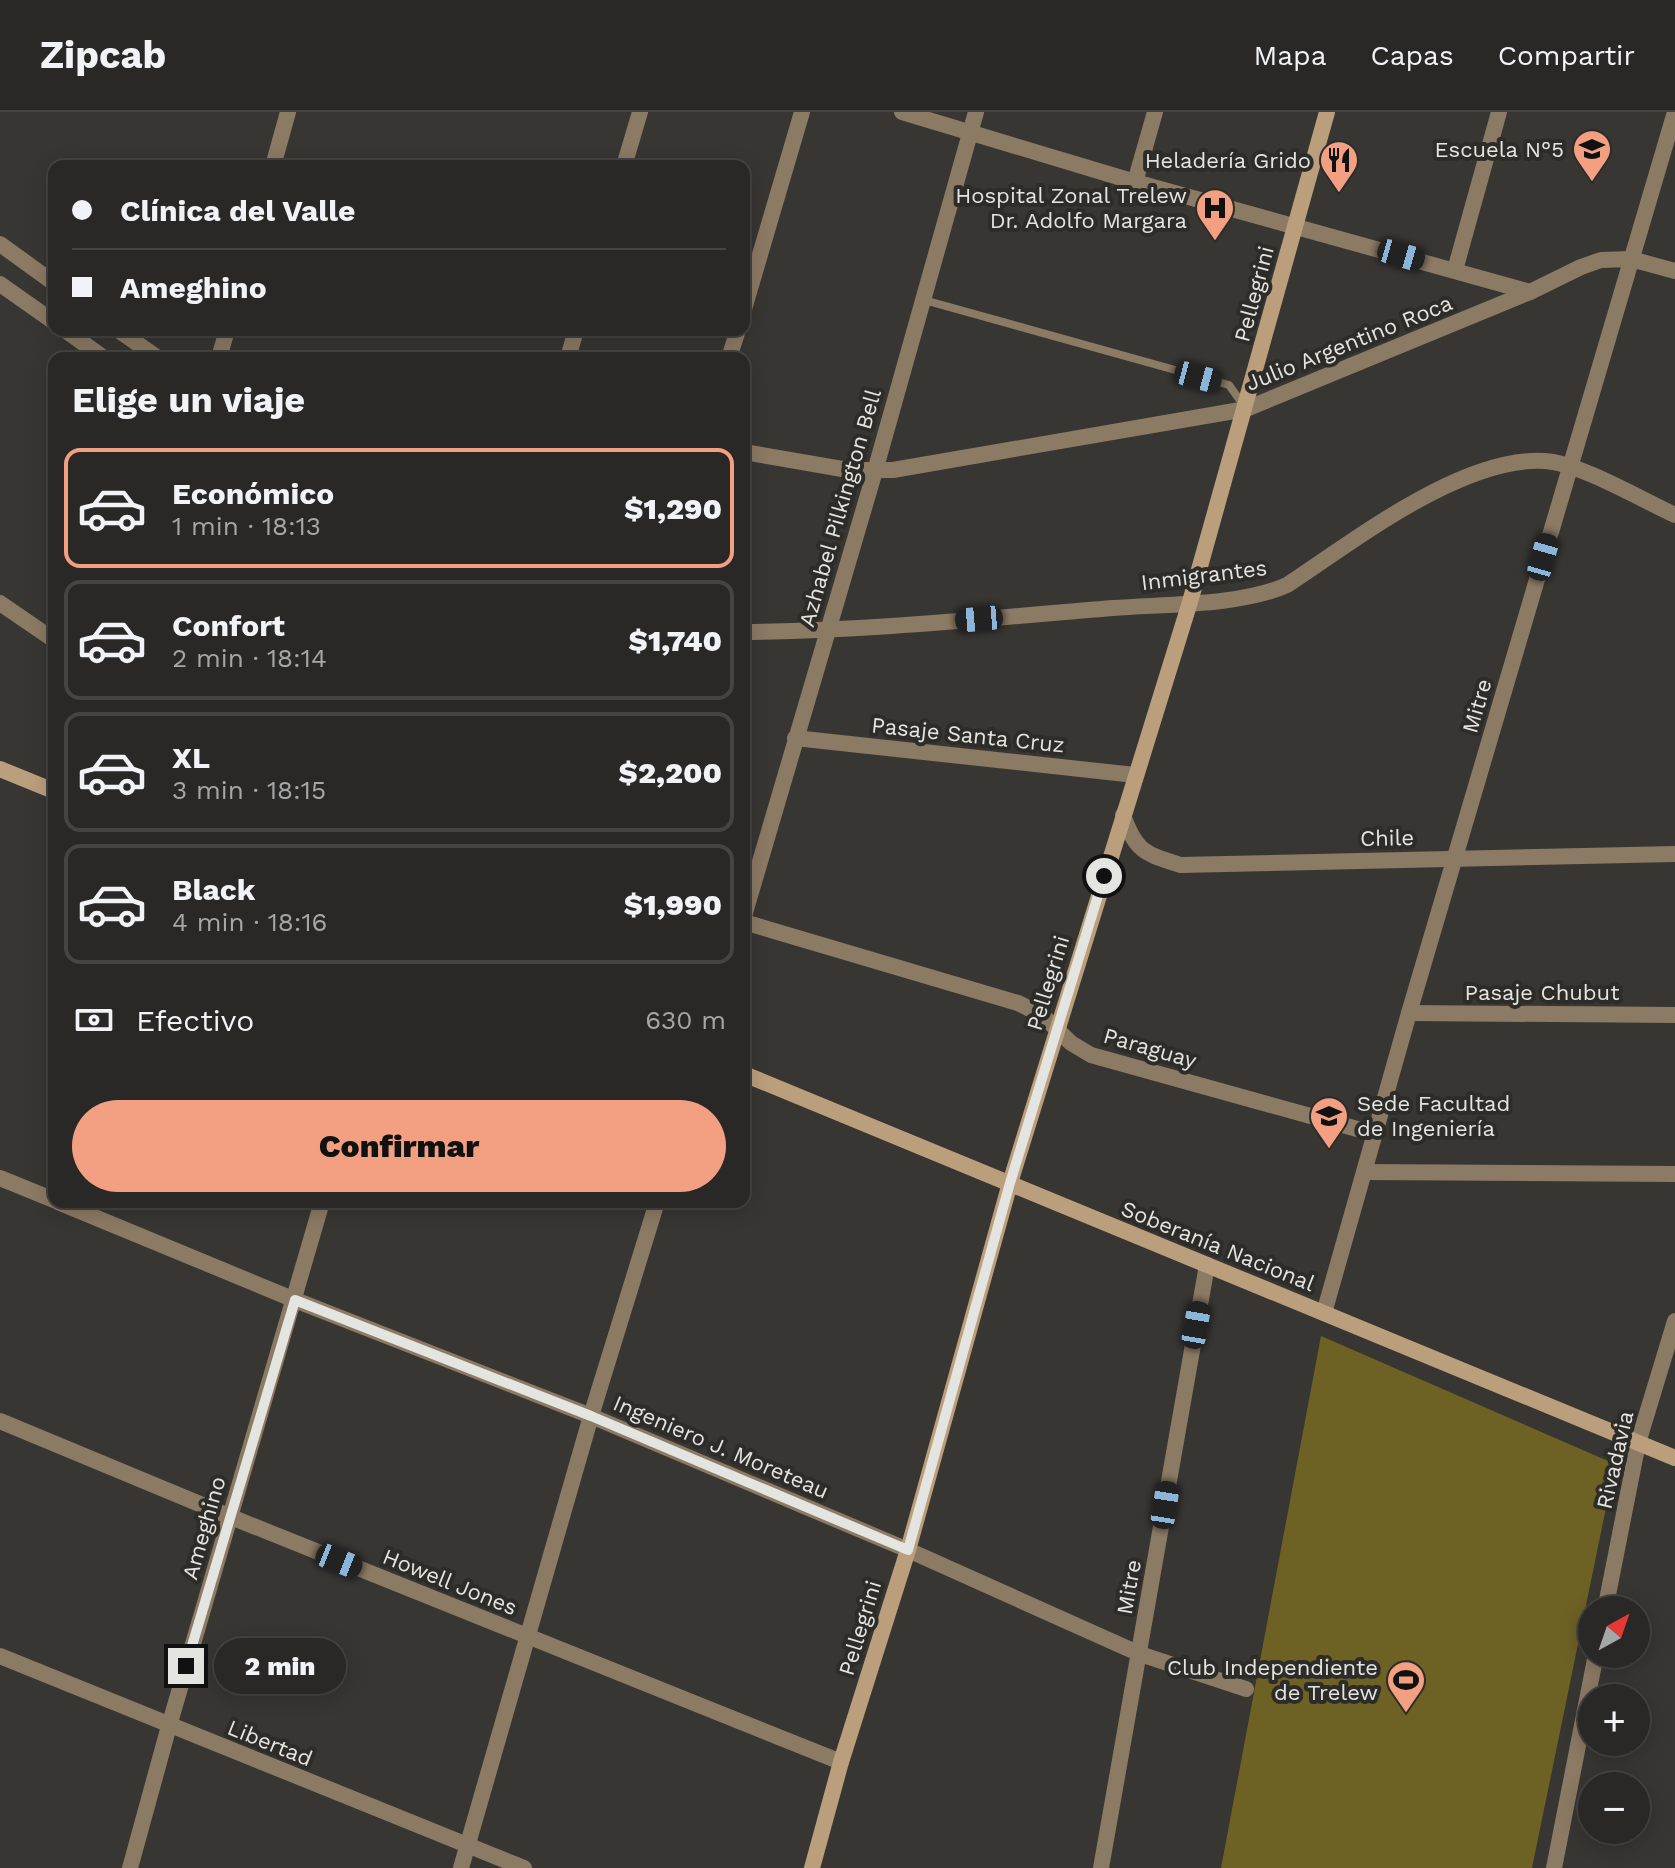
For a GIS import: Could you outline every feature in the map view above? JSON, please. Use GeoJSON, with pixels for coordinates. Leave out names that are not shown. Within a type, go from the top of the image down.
{"type":"FeatureCollection","features":[{"type":"Feature","properties":{"kind":"street"},"geometry":{"type":"LineString","coordinates":[[275,160],[288,112]]}},
{"type":"Feature","properties":{"kind":"street"},"geometry":{"type":"LineString","coordinates":[[626,160],[640,112]]}},
{"type":"Feature","properties":{"kind":"street"},"geometry":{"type":"LineString","coordinates":[[750,289],[802,112]]}},
{"type":"Feature","properties":{"kind":"street"},"geometry":{"type":"LineString","coordinates":[[902,112],[1135,182],[1530,292]]}},
{"type":"Feature","properties":{"kind":"street","name":"Azhabel Pilkington Bell"},"geometry":{"type":"LineString","coordinates":[[750,898],[976,112]]}},
{"type":"Feature","properties":{"kind":"street"},"geometry":{"type":"LineString","coordinates":[[1135,182],[1155,112]]}},
{"type":"Feature","properties":{"kind":"street","name":"Pellegrini"},"geometry":{"type":"LineString","coordinates":[[812,1868],[841,1762],[908,1550],[1010,1183],[1190,602],[1327,112]]}},
{"type":"Feature","properties":{"kind":"street"},"geometry":{"type":"LineString","coordinates":[[1455,270],[1499,112]]}},
{"type":"Feature","properties":{"kind":"street","name":"Mitre"},"geometry":{"type":"LineString","coordinates":[[1324,1313],[1631,259],[1668,160],[1675,112]]}},
{"type":"Feature","properties":{"kind":"street"},"geometry":{"type":"LineString","coordinates":[[0,244],[48,279]]}},
{"type":"Feature","properties":{"kind":"street","name":"Julio Argentino Roca"},"geometry":{"type":"LineString","coordinates":[[750,453],[848,470],[893,470],[1246,409],[1601,260],[1631,259],[1675,271]]}},
{"type":"Feature","properties":{"kind":"street"},"geometry":{"type":"LineString","coordinates":[[0,284],[48,318]]}},
{"type":"Feature","properties":{"kind":"street"},"geometry":{"type":"LineString","coordinates":[[73,336],[96,352]]}},
{"type":"Feature","properties":{"kind":"street"},"geometry":{"type":"LineString","coordinates":[[127,336],[149,352]]}},
{"type":"Feature","properties":{"kind":"street","name":"Inmigrantes"},"geometry":{"type":"LineString","coordinates":[[750,632],[828,632],[1245,597],[1278,589],[1413,503],[1474,474],[1518,463],[1545,461],[1570,466],[1675,515]]}},
{"type":"Feature","properties":{"kind":"street"},"geometry":{"type":"LineString","coordinates":[[0,603],[48,636]]}},
{"type":"Feature","properties":{"kind":"street","name":"Pasaje Santa Cruz"},"geometry":{"type":"LineString","coordinates":[[795,738],[1135,775]]}},
{"type":"Feature","properties":{"kind":"street"},"geometry":{"type":"LineString","coordinates":[[0,769],[48,789]]}},
{"type":"Feature","properties":{"kind":"street","name":"Chile"},"geometry":{"type":"LineString","coordinates":[[1123,815],[1132,840],[1139,848],[1181,865],[1675,854]]}},
{"type":"Feature","properties":{"kind":"street","name":"Paraguay"},"geometry":{"type":"LineString","coordinates":[[750,921],[1018,1003],[1042,1015],[1071,1043],[1091,1055],[1375,1134]]}},
{"type":"Feature","properties":{"kind":"street","name":"Pasaje Chubut"},"geometry":{"type":"LineString","coordinates":[[1409,1013],[1675,1015]]}},
{"type":"Feature","properties":{"kind":"street","name":"Soberanía Nacional"},"geometry":{"type":"LineString","coordinates":[[750,1076],[1675,1458]]}},
{"type":"Feature","properties":{"kind":"street"},"geometry":{"type":"LineString","coordinates":[[1364,1172],[1675,1174]]}},
{"type":"Feature","properties":{"kind":"street","name":"Ingeniero J. Moreteau"},"geometry":{"type":"LineString","coordinates":[[0,1178],[48,1198]]}},
{"type":"Feature","properties":{"kind":"street","name":"Ingeniero J. Moreteau"},"geometry":{"type":"LineString","coordinates":[[85,1208],[295,1300],[591,1416],[908,1550],[1140,1654],[1246,1689]]}},
{"type":"Feature","properties":{"kind":"street","name":"Ameghino"},"geometry":{"type":"LineString","coordinates":[[130,1868],[320,1208]]}},
{"type":"Feature","properties":{"kind":"street"},"geometry":{"type":"LineString","coordinates":[[461,1868],[591,1416],[655,1208]]}},
{"type":"Feature","properties":{"kind":"street","name":"Mitre"},"geometry":{"type":"LineString","coordinates":[[1101,1868],[1207,1265]]}},
{"type":"Feature","properties":{"kind":"street","name":"Rivadavia"},"geometry":{"type":"LineString","coordinates":[[1608,1596],[1638,1443],[1675,1321]]}},
{"type":"Feature","properties":{"kind":"street","name":"Howell Jones"},"geometry":{"type":"LineString","coordinates":[[0,1421],[841,1762]]}},
{"type":"Feature","properties":{"kind":"street","name":"Libertad"},"geometry":{"type":"LineString","coordinates":[[0,1656],[524,1868]]}},
{"type":"Feature","properties":{"kind":"street"},"geometry":{"type":"LineString","coordinates":[[1554,1868],[1593,1668]]}},
{"type":"Feature","properties":{"kind":"lane"},"geometry":{"type":"LineString","coordinates":[[923,300],[1229,385],[1246,409]]}},
{"type":"Feature","properties":{"kind":"shaded area","name":"Club Independiente de Trelew"},"geometry":{"type":"Polygon","coordinates":[[[1321,1336],[1615,1464],[1588,1596],[1578,1596],[1578,1644],[1532,1868],[1221,1868],[1321,1336]]]}},
{"type":"Feature","properties":{"kind":"place","name":"Escuela N°5"},"geometry":{"type":"Point","coordinates":[1592,183]}},
{"type":"Feature","properties":{"kind":"place","name":"Heladería Grido"},"geometry":{"type":"Point","coordinates":[1339,194]}},
{"type":"Feature","properties":{"kind":"place","name":"Hospital Zonal Trelew Dr. Adolfo Margara"},"geometry":{"type":"Point","coordinates":[1215,242]}},
{"type":"Feature","properties":{"kind":"place","name":"Sede Facultad de Ingeniería"},"geometry":{"type":"Point","coordinates":[1329,1150]}},
{"type":"Feature","properties":{"kind":"place","name":"Club Independiente de Trelew"},"geometry":{"type":"Point","coordinates":[1406,1714]}},
{"type":"Feature","properties":{"kind":"route"},"geometry":{"type":"LineString","coordinates":[[186,1666],[295,1300],[591,1416],[908,1550],[1010,1183],[1104,876]]}}]}
